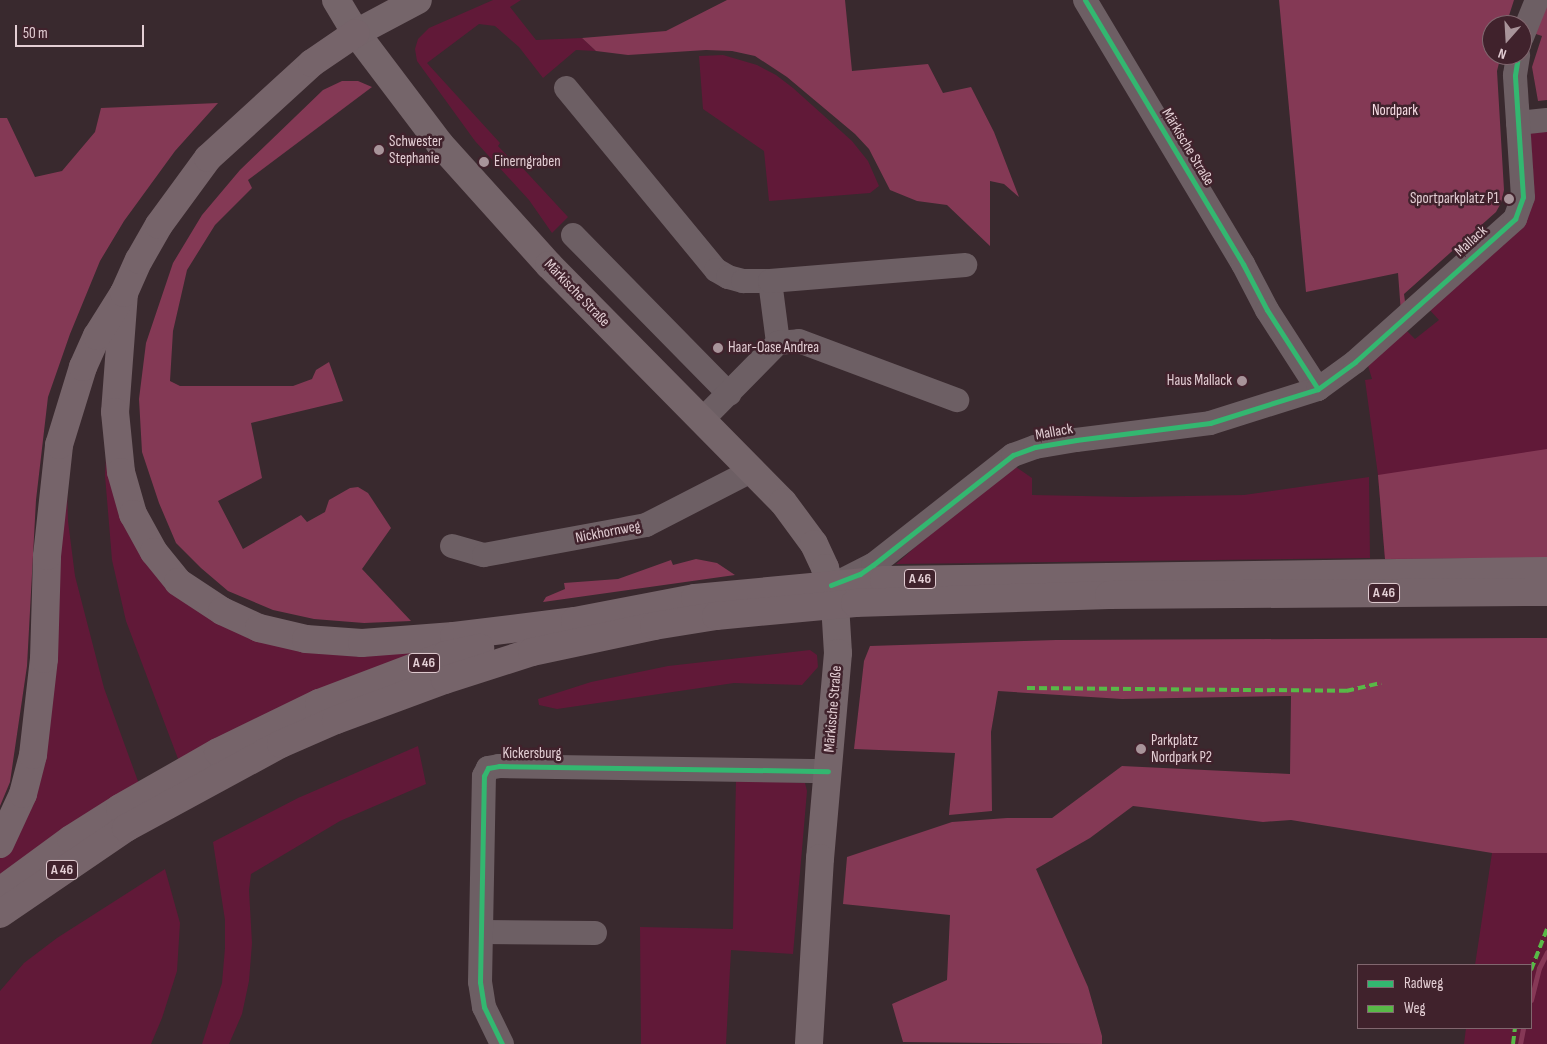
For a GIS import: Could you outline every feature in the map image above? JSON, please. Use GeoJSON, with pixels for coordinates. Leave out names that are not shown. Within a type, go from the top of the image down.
{"type":"FeatureCollection","features":[{"type":"Feature","properties":{"kind":"highway"},"geometry":{"type":"LineString","coordinates":[[0,844],[8,831],[23,794],[34,756],[44,659],[47,556],[60,445],[83,367],[97,336],[124,293],[158,224],[181,192],[208,158],[234,133],[254,108],[316,49],[356,20]]}},
{"type":"Feature","properties":{"kind":"highway"},"geometry":{"type":"LineString","coordinates":[[124,293],[115,412],[121,472],[133,514],[154,552],[178,582],[222,611],[259,628],[306,639],[362,643],[454,636],[575,621],[641,608]]}},
{"type":"Feature","properties":{"kind":"highway","name":"A 46"},"geometry":{"type":"LineString","coordinates":[[0,891],[71,839],[123,818],[221,763],[318,703],[446,655],[594,626],[641,608],[695,598],[884,580],[1547,571]]}},
{"type":"Feature","properties":{"kind":"highway","name":"A 46"},"geometry":{"type":"LineString","coordinates":[[221,763],[281,744],[336,720],[445,680],[532,652],[654,626],[716,616],[855,603],[1007,598],[1547,592]]}},
{"type":"Feature","properties":{"kind":"highway","name":"A 46"},"geometry":{"type":"LineString","coordinates":[[0,914],[123,818]]}},
{"type":"Feature","properties":{"kind":"main road","name":"Märkische Straße"},"geometry":{"type":"LineString","coordinates":[[336,0],[356,20],[440,144],[549,265],[701,421],[753,470],[798,520],[814,544],[828,577],[835,604],[838,653],[809,1044]]}},
{"type":"Feature","properties":{"kind":"main road"},"geometry":{"type":"LineString","coordinates":[[356,20],[401,0]]}},
{"type":"Feature","properties":{"kind":"main road"},"geometry":{"type":"LineString","coordinates":[[356,20],[418,0]]}},
{"type":"Feature","properties":{"kind":"street","name":"Märkische Straße"},"geometry":{"type":"LineString","coordinates":[[1085,0],[1243,264],[1267,310],[1318,389]]}},
{"type":"Feature","properties":{"kind":"street"},"geometry":{"type":"LineString","coordinates":[[1531,15],[1537,0]]}},
{"type":"Feature","properties":{"kind":"street","name":"Mallack"},"geometry":{"type":"LineString","coordinates":[[828,577],[860,574],[1013,455],[1035,447],[1076,440],[1210,423],[1318,389],[1355,362],[1515,219],[1523,197],[1515,75],[1516,65]]}},
{"type":"Feature","properties":{"kind":"street"},"geometry":{"type":"LineString","coordinates":[[566,88],[716,270],[728,278],[743,281],[770,281],[965,265]]}},
{"type":"Feature","properties":{"kind":"street"},"geometry":{"type":"LineString","coordinates":[[1518,123],[1547,120]]}},
{"type":"Feature","properties":{"kind":"street"},"geometry":{"type":"LineString","coordinates":[[573,236],[729,394]]}},
{"type":"Feature","properties":{"kind":"street"},"geometry":{"type":"LineString","coordinates":[[770,281],[778,343]]}},
{"type":"Feature","properties":{"kind":"street"},"geometry":{"type":"LineString","coordinates":[[701,421],[778,343],[799,341],[957,400]]}},
{"type":"Feature","properties":{"kind":"street","name":"Nickhornweg"},"geometry":{"type":"LineString","coordinates":[[452,546],[484,554],[646,525],[753,470]]}},
{"type":"Feature","properties":{"kind":"street","name":"Kickersburg"},"geometry":{"type":"LineString","coordinates":[[502,1044],[484,1007],[480,982],[484,776],[488,768],[499,766],[828,771]]}},
{"type":"Feature","properties":{"kind":"street"},"geometry":{"type":"LineString","coordinates":[[481,932],[595,933]]}},
{"type":"Feature","properties":{"kind":"shaded area"},"geometry":{"type":"Polygon","coordinates":[[[493,0],[521,0],[510,7],[536,40],[582,38],[596,51],[576,50],[543,78],[519,47],[495,26],[479,24],[427,63],[500,143],[498,146],[513,162],[518,163],[568,217],[552,233],[529,200],[475,141],[417,61],[415,49],[418,39],[429,28],[493,0]]]}},
{"type":"Feature","properties":{"kind":"shaded area"},"geometry":{"type":"Polygon","coordinates":[[[723,55],[757,65],[776,75],[793,88],[852,141],[868,161],[879,186],[870,193],[769,201],[764,151],[703,109],[699,56],[723,55]]]}},
{"type":"Feature","properties":{"kind":"shaded area"},"geometry":{"type":"Polygon","coordinates":[[[1547,127],[1547,558],[1385,559],[1378,475],[1365,380],[1372,379],[1366,359],[1402,326],[1415,339],[1439,320],[1426,306],[1524,218],[1529,130],[1547,127]]]}},
{"type":"Feature","properties":{"kind":"shaded area"},"geometry":{"type":"Polygon","coordinates":[[[108,421],[112,464],[198,609],[436,648],[180,764],[126,621],[112,560],[105,475],[108,421]]]}},
{"type":"Feature","properties":{"kind":"shaded area"},"geometry":{"type":"Polygon","coordinates":[[[66,457],[68,521],[75,576],[104,688],[139,784],[0,878],[0,858],[19,825],[66,457]]]}},
{"type":"Feature","properties":{"kind":"shaded area"},"geometry":{"type":"Polygon","coordinates":[[[1013,465],[1032,478],[1032,495],[1130,497],[1244,495],[1369,477],[1370,558],[896,564],[972,497],[1013,465]]]}},
{"type":"Feature","properties":{"kind":"shaded area"},"geometry":{"type":"Polygon","coordinates":[[[810,650],[817,655],[818,667],[802,685],[734,683],[557,709],[539,705],[538,699],[591,682],[668,666],[810,650]]]}},
{"type":"Feature","properties":{"kind":"shaded area"},"geometry":{"type":"Polygon","coordinates":[[[418,746],[426,784],[340,821],[251,874],[249,890],[252,943],[249,981],[242,1014],[229,1044],[202,1044],[222,983],[225,948],[225,920],[213,842],[298,798],[418,746]]]}},
{"type":"Feature","properties":{"kind":"shaded area"},"geometry":{"type":"Polygon","coordinates":[[[736,779],[805,783],[807,791],[793,954],[731,950],[726,1044],[641,1044],[640,927],[733,929],[736,779]]]}},
{"type":"Feature","properties":{"kind":"shaded area"},"geometry":{"type":"Polygon","coordinates":[[[1492,853],[1547,853],[1547,1044],[1464,1044],[1466,1029],[1532,1029],[1532,964],[1475,964],[1492,853]]]}},
{"type":"Feature","properties":{"kind":"shaded area"},"geometry":{"type":"Polygon","coordinates":[[[165,869],[180,923],[177,971],[162,1018],[151,1044],[0,1044],[0,991],[24,963],[57,938],[165,869]]]}},
{"type":"Feature","properties":{"kind":"green space"},"geometry":{"type":"Polygon","coordinates":[[[727,0],[845,0],[852,71],[928,64],[943,93],[971,87],[994,132],[1019,197],[1004,184],[990,181],[990,246],[947,205],[917,201],[890,190],[869,149],[855,134],[787,77],[755,56],[732,51],[706,50],[628,55],[596,51],[582,38],[666,31],[727,0]]]}},
{"type":"Feature","properties":{"kind":"green space","name":"Nordpark"},"geometry":{"type":"Polygon","coordinates":[[[1279,0],[1514,0],[1509,15],[1482,15],[1482,65],[1498,65],[1497,71],[1504,190],[1501,203],[1496,212],[1404,294],[1406,309],[1401,313],[1398,273],[1306,292],[1279,0]]]}},
{"type":"Feature","properties":{"kind":"green space"},"geometry":{"type":"Polygon","coordinates":[[[1547,0],[1547,100],[1538,101],[1532,67],[1542,36],[1532,33],[1532,28],[1547,0]]]}},
{"type":"Feature","properties":{"kind":"green space"},"geometry":{"type":"Polygon","coordinates":[[[342,81],[358,81],[372,87],[248,180],[252,188],[215,225],[187,270],[173,331],[170,381],[180,386],[293,386],[312,379],[316,370],[329,362],[343,401],[251,423],[262,478],[218,501],[243,549],[301,515],[307,522],[325,512],[329,500],[350,488],[358,487],[368,493],[391,528],[362,569],[411,621],[364,623],[314,619],[273,610],[228,591],[176,543],[159,503],[142,452],[139,399],[146,343],[173,263],[202,215],[240,170],[323,90],[342,81]]]}},
{"type":"Feature","properties":{"kind":"green space"},"geometry":{"type":"Polygon","coordinates":[[[218,103],[175,151],[124,221],[100,261],[70,334],[48,397],[36,500],[27,666],[10,782],[0,806],[0,118],[7,118],[35,177],[62,171],[95,132],[101,108],[218,103]]]}},
{"type":"Feature","properties":{"kind":"green space"},"geometry":{"type":"Polygon","coordinates":[[[1547,449],[1547,558],[1385,559],[1378,475],[1547,449]]]}},
{"type":"Feature","properties":{"kind":"green space"},"geometry":{"type":"Polygon","coordinates":[[[696,559],[717,563],[735,575],[543,602],[546,597],[565,589],[564,583],[618,579],[671,560],[673,565],[696,559]]]}},
{"type":"Feature","properties":{"kind":"green space"},"geometry":{"type":"Polygon","coordinates":[[[1547,638],[1547,853],[1492,853],[1291,820],[1263,822],[1133,806],[1090,838],[1036,869],[1088,987],[1102,1036],[1102,1044],[903,1042],[892,1004],[947,980],[950,915],[843,904],[847,857],[952,822],[1007,818],[1052,818],[1122,766],[1290,774],[1291,696],[1122,699],[998,691],[991,732],[992,811],[949,815],[955,753],[854,749],[864,661],[870,646],[1056,640],[1547,638]]]}},
{"type":"Feature","properties":{"kind":"waterway"},"geometry":{"type":"LineString","coordinates":[[1532,996],[1539,968],[1547,952]]}},
{"type":"Feature","properties":{"kind":"waterway"},"geometry":{"type":"LineString","coordinates":[[1520,1044],[1523,1029]]}},
{"type":"Feature","properties":{"kind":"marked path"},"geometry":{"type":"LineString","coordinates":[[1027,688],[1346,691],[1381,683]]}},
{"type":"Feature","properties":{"kind":"marked path"},"geometry":{"type":"LineString","coordinates":[[1532,967],[1547,929]]}},
{"type":"Feature","properties":{"kind":"marked path"},"geometry":{"type":"LineString","coordinates":[[1513,1044],[1515,1029]]}},
{"type":"Feature","properties":{"kind":"cycle path"},"geometry":{"type":"LineString","coordinates":[[1085,0],[1243,264],[1267,310],[1318,389]]}},
{"type":"Feature","properties":{"kind":"cycle path"},"geometry":{"type":"LineString","coordinates":[[831,585],[860,574],[873,565],[1013,455],[1035,447],[1076,440],[1210,423],[1318,389],[1355,362],[1515,219],[1523,197],[1515,75],[1516,65]]}},
{"type":"Feature","properties":{"kind":"cycle path"},"geometry":{"type":"LineString","coordinates":[[502,1044],[484,1007],[480,982],[484,776],[488,768],[499,766],[828,771]]}},
{"type":"Feature","properties":{"kind":"place","name":"Schwester Stephanie"},"geometry":{"type":"Point","coordinates":[379,150]}},
{"type":"Feature","properties":{"kind":"place","name":"Einerngraben"},"geometry":{"type":"Point","coordinates":[484,162]}},
{"type":"Feature","properties":{"kind":"place","name":"Sportparkplatz P1"},"geometry":{"type":"Point","coordinates":[1509,199]}},
{"type":"Feature","properties":{"kind":"place","name":"Haar-Oase Andrea"},"geometry":{"type":"Point","coordinates":[718,348]}},
{"type":"Feature","properties":{"kind":"place","name":"Haus Mallack"},"geometry":{"type":"Point","coordinates":[1242,381]}},
{"type":"Feature","properties":{"kind":"place","name":"Parkplatz Nordpark P2"},"geometry":{"type":"Point","coordinates":[1141,749]}}]}
